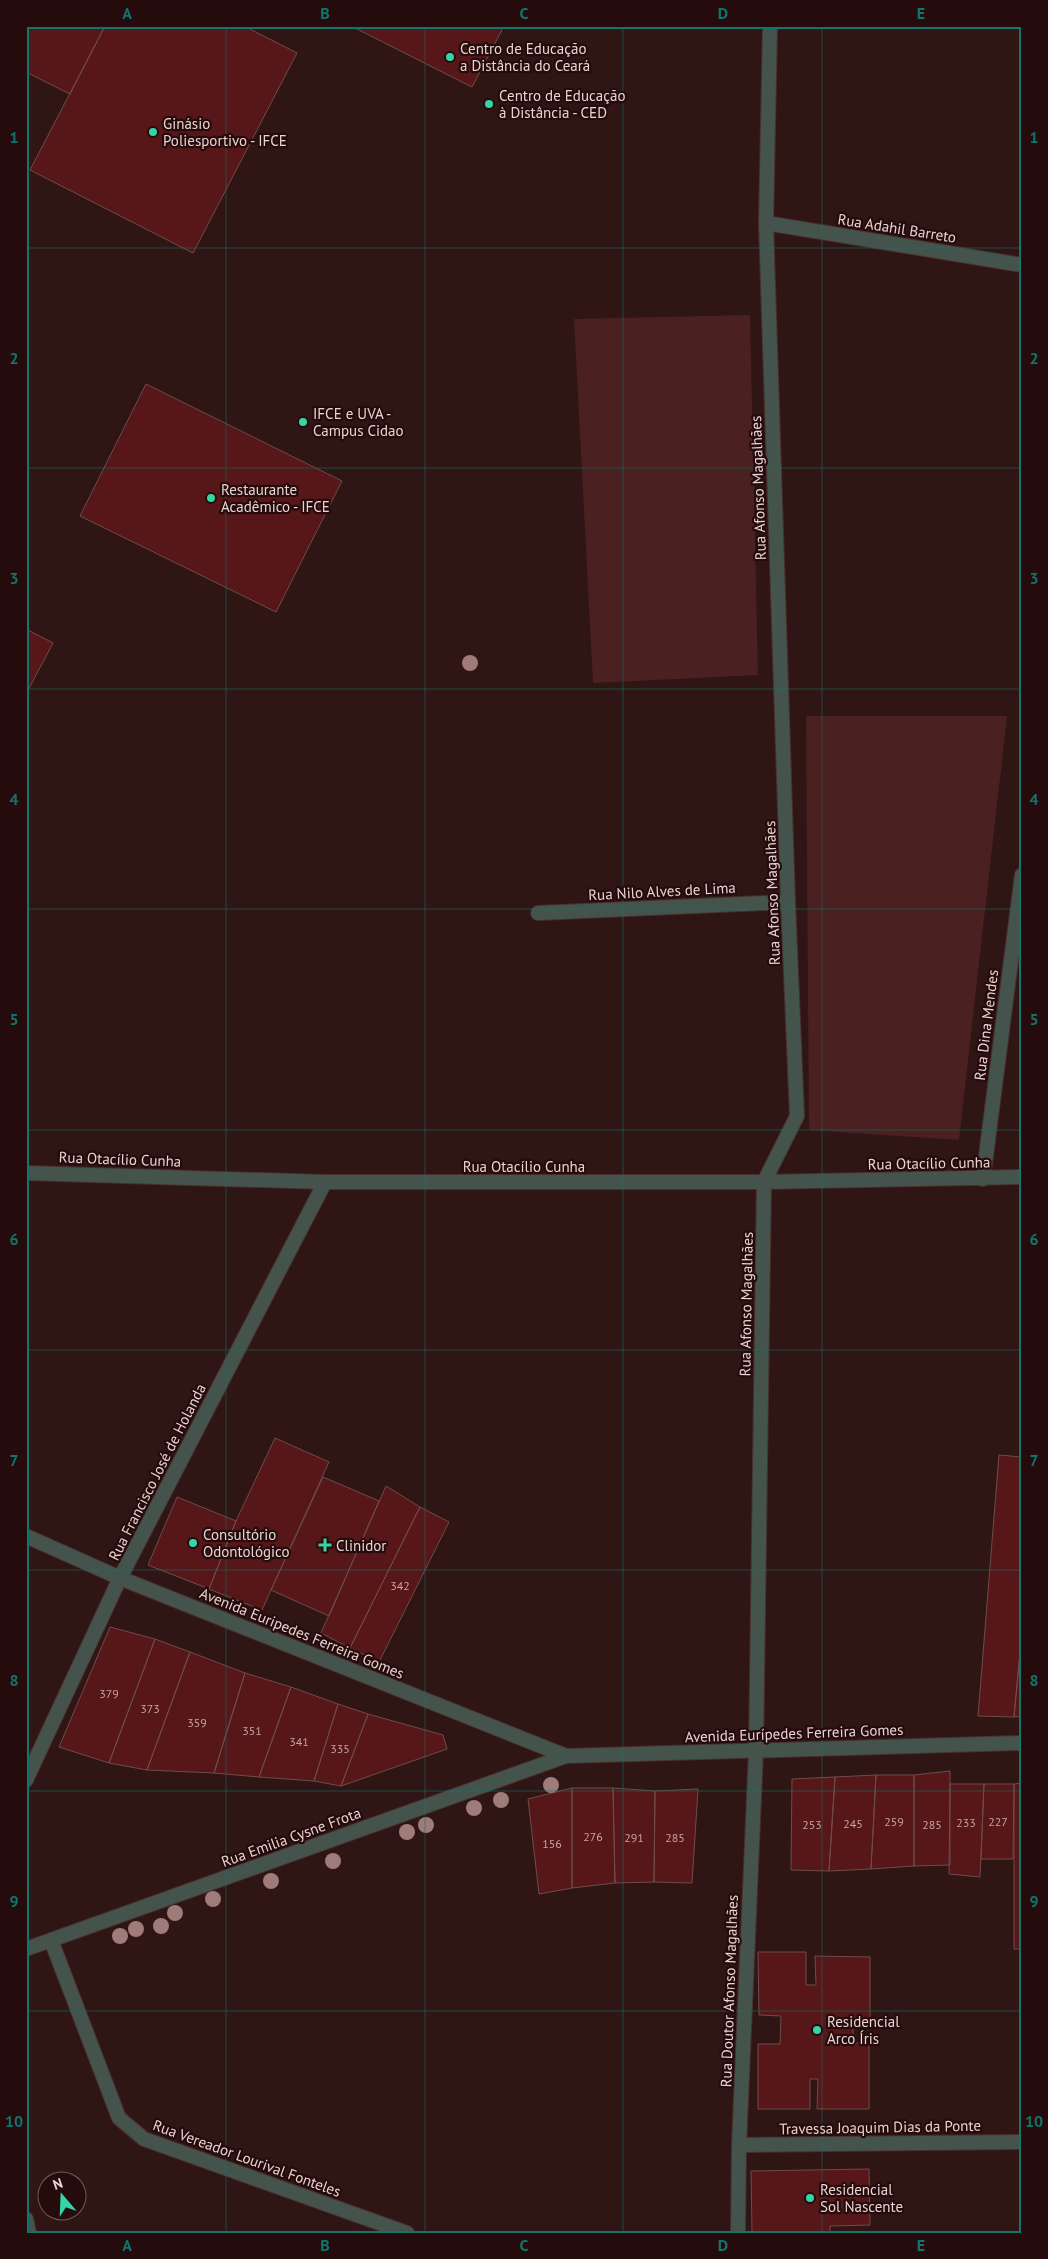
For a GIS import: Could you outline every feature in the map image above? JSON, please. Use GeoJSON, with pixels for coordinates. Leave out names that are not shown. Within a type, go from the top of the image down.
{"type":"FeatureCollection","features":[{"type":"Feature","properties":{"kind":"street","name":"Rua Afonso Magalhães"},"geometry":{"type":"LineString","coordinates":[[756,1751],[764,1182],[797,1116],[788,902],[766,223],[770,26]]}},
{"type":"Feature","properties":{"kind":"street","name":"Rua Adahil Barreto"},"geometry":{"type":"LineString","coordinates":[[766,223],[1022,265]]}},
{"type":"Feature","properties":{"kind":"street","name":"Rua Dina Mendes"},"geometry":{"type":"LineString","coordinates":[[983,1179],[1022,875]]}},
{"type":"Feature","properties":{"kind":"street","name":"Rua Nilo Alves de Lima"},"geometry":{"type":"LineString","coordinates":[[538,913],[788,902]]}},
{"type":"Feature","properties":{"kind":"street","name":"Rua Otacílio Cunha"},"geometry":{"type":"LineString","coordinates":[[26,1173],[325,1182],[764,1182],[1022,1177]]}},
{"type":"Feature","properties":{"kind":"street","name":"Rua Francisco José de Holanda"},"geometry":{"type":"LineString","coordinates":[[26,1780],[120,1578],[325,1182]]}},
{"type":"Feature","properties":{"kind":"street","name":"Avenida Euripedes Ferreira Gomes"},"geometry":{"type":"LineString","coordinates":[[26,1536],[120,1578],[566,1756]]}},
{"type":"Feature","properties":{"kind":"street","name":"Avenida Eurípedes Ferreira Gomes"},"geometry":{"type":"LineString","coordinates":[[566,1756],[1022,1744]]}},
{"type":"Feature","properties":{"kind":"street","name":"Rua Doutor Afonso Magalhães"},"geometry":{"type":"LineString","coordinates":[[738,2233],[739,2146],[756,1751]]}},
{"type":"Feature","properties":{"kind":"street","name":"Rua Emilia Cysne Frota"},"geometry":{"type":"LineString","coordinates":[[26,1949],[566,1756]]}},
{"type":"Feature","properties":{"kind":"street","name":"Rua Vereador Lourival Fonteles"},"geometry":{"type":"LineString","coordinates":[[51,1940],[118,2118],[144,2139],[380,2228],[408,2233]]}},
{"type":"Feature","properties":{"kind":"street","name":"Travessa Joaquim Dias da Ponte"},"geometry":{"type":"LineString","coordinates":[[739,2146],[1022,2142]]}},
{"type":"Feature","properties":{"kind":"street"},"geometry":{"type":"LineString","coordinates":[[26,2219],[29,2233]]}},
{"type":"Feature","properties":{"kind":"shaded area"},"geometry":{"type":"Polygon","coordinates":[[[750,315],[758,675],[593,683],[574,319],[750,315]]]}},
{"type":"Feature","properties":{"kind":"shaded area"},"geometry":{"type":"Polygon","coordinates":[[[806,716],[1007,716],[959,1140],[809,1130],[806,716]]]}},
{"type":"Feature","properties":{"kind":"building"},"geometry":{"type":"Polygon","coordinates":[[[26,26],[105,26],[70,94],[26,72],[26,26]]]}},
{"type":"Feature","properties":{"kind":"building","name":"Ginásio Poliesportivo - IFCE"},"geometry":{"type":"Polygon","coordinates":[[[105,26],[244,26],[297,53],[193,253],[30,170],[105,26]]]}},
{"type":"Feature","properties":{"kind":"building","name":"Centro de Educação a Distância do Ceará"},"geometry":{"type":"Polygon","coordinates":[[[351,26],[504,26],[472,87],[351,26]]]}},
{"type":"Feature","properties":{"kind":"building","name":"Restaurante Acadêmico - IFCE"},"geometry":{"type":"Polygon","coordinates":[[[146,384],[342,481],[276,612],[80,516],[146,384]]]}},
{"type":"Feature","properties":{"kind":"building"},"geometry":{"type":"Polygon","coordinates":[[[26,629],[53,643],[26,694],[26,629]]]}},
{"type":"Feature","properties":{"kind":"building"},"geometry":{"type":"Polygon","coordinates":[[[275,1438],[329,1462],[262,1610],[209,1589],[236,1521],[275,1438]]]}},
{"type":"Feature","properties":{"kind":"building"},"geometry":{"type":"Polygon","coordinates":[[[999,1455],[1022,1457],[1022,1631],[1014,1717],[978,1716],[999,1455]]]}},
{"type":"Feature","properties":{"kind":"building","name":"Clinidor"},"geometry":{"type":"Polygon","coordinates":[[[323,1477],[379,1501],[329,1616],[271,1590],[323,1477]]]}},
{"type":"Feature","properties":{"kind":"building"},"geometry":{"type":"Polygon","coordinates":[[[386,1486],[420,1507],[350,1648],[321,1633],[386,1486]]]}},
{"type":"Feature","properties":{"kind":"building","name":"Consultório Odontológico"},"geometry":{"type":"Polygon","coordinates":[[[177,1497],[236,1521],[209,1589],[148,1565],[177,1497]]]}},
{"type":"Feature","properties":{"kind":"building"},"geometry":{"type":"Polygon","coordinates":[[[420,1507],[449,1522],[379,1662],[350,1648],[420,1507]]]}},
{"type":"Feature","properties":{"kind":"building"},"geometry":{"type":"Polygon","coordinates":[[[110,1627],[155,1639],[109,1763],[59,1747],[110,1627]]]}},
{"type":"Feature","properties":{"kind":"building"},"geometry":{"type":"Polygon","coordinates":[[[1022,1631],[1022,1716],[1014,1717],[1022,1631]]]}},
{"type":"Feature","properties":{"kind":"building"},"geometry":{"type":"Polygon","coordinates":[[[155,1639],[190,1652],[147,1770],[109,1763],[155,1639]]]}},
{"type":"Feature","properties":{"kind":"building"},"geometry":{"type":"Polygon","coordinates":[[[190,1652],[245,1673],[214,1773],[147,1770],[190,1652]]]}},
{"type":"Feature","properties":{"kind":"building"},"geometry":{"type":"Polygon","coordinates":[[[245,1673],[291,1687],[259,1777],[214,1773],[245,1673]]]}},
{"type":"Feature","properties":{"kind":"building"},"geometry":{"type":"Polygon","coordinates":[[[291,1687],[338,1704],[314,1781],[259,1777],[291,1687]]]}},
{"type":"Feature","properties":{"kind":"building"},"geometry":{"type":"Polygon","coordinates":[[[338,1704],[368,1714],[341,1786],[314,1781],[338,1704]]]}},
{"type":"Feature","properties":{"kind":"building"},"geometry":{"type":"Polygon","coordinates":[[[368,1714],[443,1735],[447,1749],[341,1786],[368,1714]]]}},
{"type":"Feature","properties":{"kind":"building"},"geometry":{"type":"Polygon","coordinates":[[[950,1771],[950,1865],[914,1866],[914,1775],[950,1771]]]}},
{"type":"Feature","properties":{"kind":"building"},"geometry":{"type":"Polygon","coordinates":[[[876,1775],[871,1869],[829,1871],[835,1777],[876,1775]]]}},
{"type":"Feature","properties":{"kind":"building"},"geometry":{"type":"Polygon","coordinates":[[[876,1775],[914,1775],[914,1866],[871,1869],[876,1775]]]}},
{"type":"Feature","properties":{"kind":"building"},"geometry":{"type":"Polygon","coordinates":[[[835,1777],[829,1871],[791,1870],[792,1779],[835,1777]]]}},
{"type":"Feature","properties":{"kind":"building"},"geometry":{"type":"Polygon","coordinates":[[[1022,1783],[1022,1949],[1014,1949],[1014,1784],[1022,1783]]]}},
{"type":"Feature","properties":{"kind":"building"},"geometry":{"type":"Polygon","coordinates":[[[950,1784],[984,1784],[980,1877],[949,1874],[950,1784]]]}},
{"type":"Feature","properties":{"kind":"building"},"geometry":{"type":"Polygon","coordinates":[[[984,1784],[1014,1784],[1013,1859],[981,1859],[984,1784]]]}},
{"type":"Feature","properties":{"kind":"building"},"geometry":{"type":"Polygon","coordinates":[[[572,1788],[613,1788],[615,1883],[572,1888],[572,1788]]]}},
{"type":"Feature","properties":{"kind":"building"},"geometry":{"type":"Polygon","coordinates":[[[572,1788],[572,1888],[539,1894],[528,1799],[572,1788]]]}},
{"type":"Feature","properties":{"kind":"building"},"geometry":{"type":"Polygon","coordinates":[[[613,1788],[655,1791],[654,1882],[615,1883],[613,1788]]]}},
{"type":"Feature","properties":{"kind":"building"},"geometry":{"type":"Polygon","coordinates":[[[698,1789],[692,1883],[654,1882],[655,1791],[698,1789]]]}},
{"type":"Feature","properties":{"kind":"building","name":"Residencial Arco Íris"},"geometry":{"type":"Polygon","coordinates":[[[758,1952],[806,1952],[806,1985],[816,1985],[815,1956],[870,1957],[870,2018],[853,2018],[853,2043],[869,2043],[869,2109],[817,2109],[818,2079],[810,2079],[810,2109],[758,2109],[758,2044],[780,2044],[781,2016],[759,2015],[758,1952]]]}},
{"type":"Feature","properties":{"kind":"building","name":"Residencial Sol Nascente"},"geometry":{"type":"Polygon","coordinates":[[[869,2169],[870,2225],[830,2226],[830,2233],[752,2233],[751,2171],[869,2169]]]}},
{"type":"Feature","properties":{"kind":"place","name":"Centro de Educação a Distância do Ceará"},"geometry":{"type":"Point","coordinates":[450,57]}},
{"type":"Feature","properties":{"kind":"place","name":"Centro de Educação à Distância - CED"},"geometry":{"type":"Point","coordinates":[489,104]}},
{"type":"Feature","properties":{"kind":"place","name":"Ginásio Poliesportivo - IFCE"},"geometry":{"type":"Point","coordinates":[153,132]}},
{"type":"Feature","properties":{"kind":"place","name":"IFCE e UVA - Campus Cidao"},"geometry":{"type":"Point","coordinates":[303,422]}},
{"type":"Feature","properties":{"kind":"place","name":"Restaurante Acadêmico - IFCE"},"geometry":{"type":"Point","coordinates":[211,498]}},
{"type":"Feature","properties":{"kind":"place","name":"Consultório Odontológico"},"geometry":{"type":"Point","coordinates":[193,1543]}},
{"type":"Feature","properties":{"kind":"place","name":"Clinidor"},"geometry":{"type":"Point","coordinates":[325,1545]}},
{"type":"Feature","properties":{"kind":"place","name":"Residencial Arco Íris"},"geometry":{"type":"Point","coordinates":[817,2030]}},
{"type":"Feature","properties":{"kind":"place","name":"Residencial Sol Nascente"},"geometry":{"type":"Point","coordinates":[810,2198]}}]}
